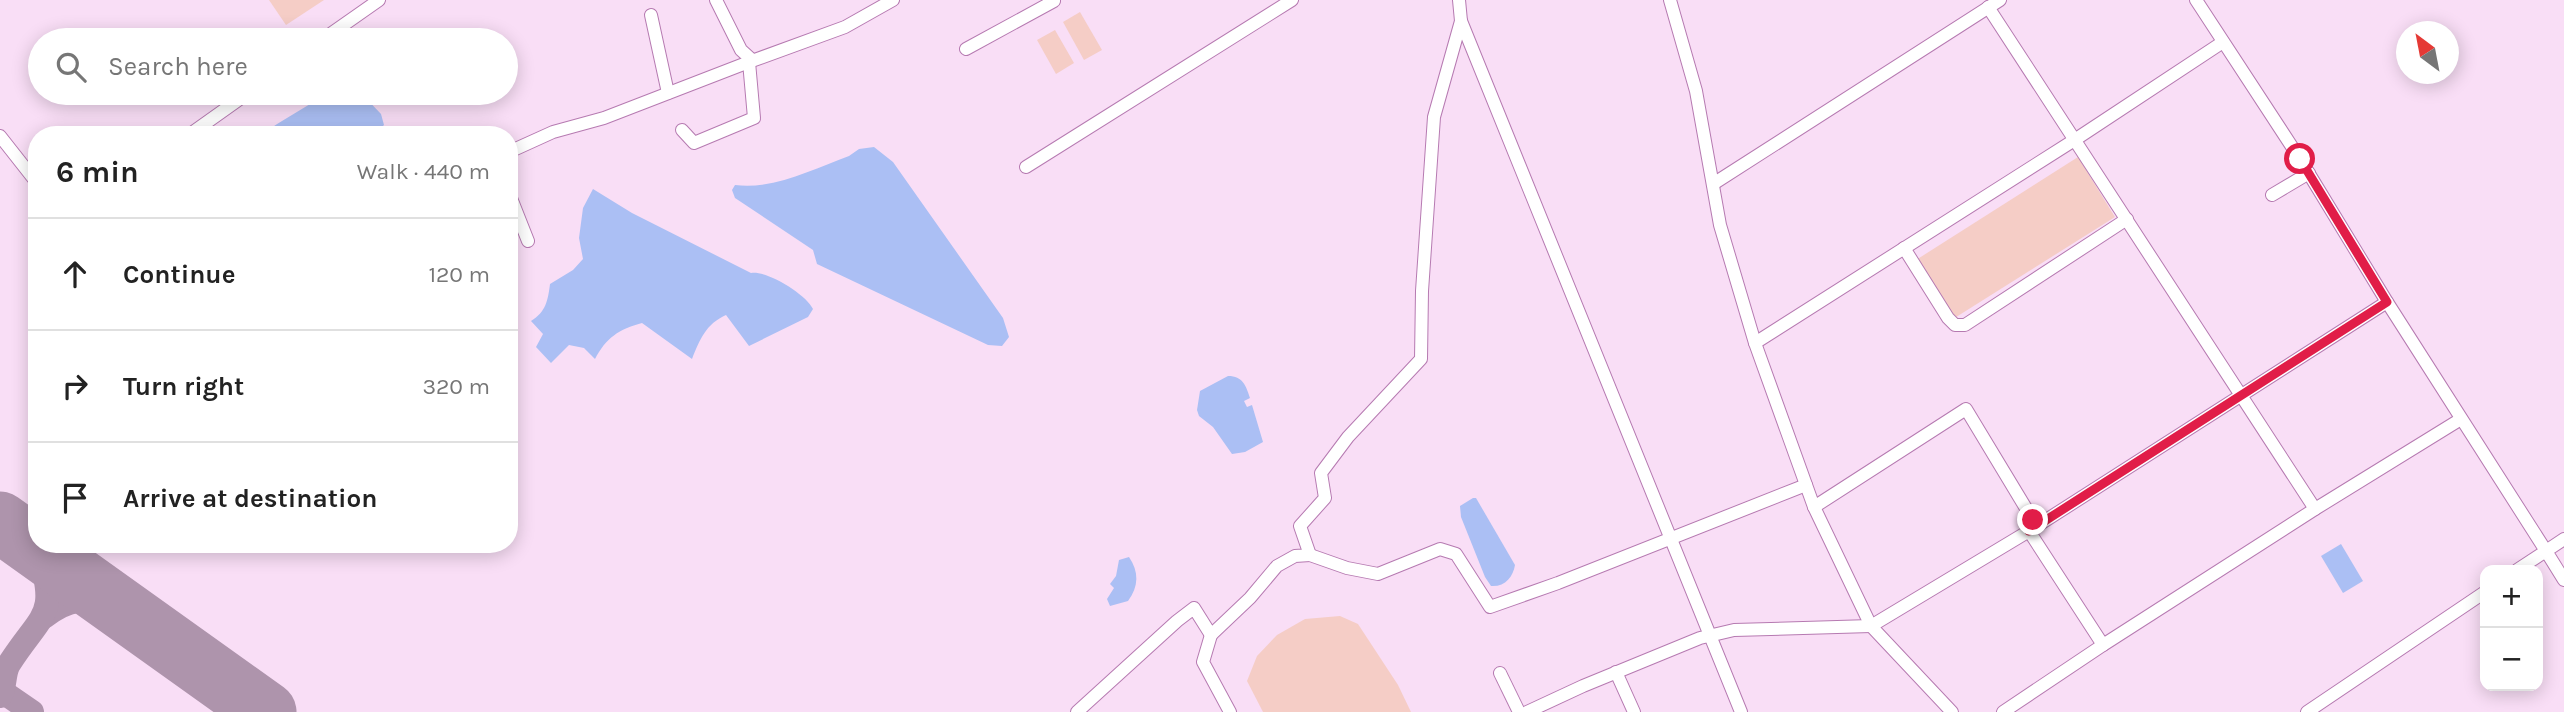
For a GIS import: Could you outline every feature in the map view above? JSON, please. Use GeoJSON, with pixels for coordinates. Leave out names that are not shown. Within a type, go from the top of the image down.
{"type":"FeatureCollection","features":[{"type":"Feature","properties":{"kind":"street"},"geometry":{"type":"LineString","coordinates":[[339,28],[379,0]]}},
{"type":"Feature","properties":{"kind":"street"},"geometry":{"type":"LineString","coordinates":[[682,130],[694,144],[754,118],[750,61],[741,50],[716,0]]}},
{"type":"Feature","properties":{"kind":"street"},"geometry":{"type":"LineString","coordinates":[[518,148],[553,132],[604,118],[845,27],[893,0]]}},
{"type":"Feature","properties":{"kind":"street"},"geometry":{"type":"LineString","coordinates":[[1026,167],[1292,0]]}},
{"type":"Feature","properties":{"kind":"street"},"geometry":{"type":"LineString","coordinates":[[1459,0],[1461,21],[1741,712]]}},
{"type":"Feature","properties":{"kind":"street"},"geometry":{"type":"LineString","coordinates":[[1670,0],[1696,91],[1720,225],[1755,343],[1814,508],[1871,626],[1952,712]]}},
{"type":"Feature","properties":{"kind":"street"},"geometry":{"type":"LineString","coordinates":[[2196,0],[2309,173],[2460,419],[2564,580]]}},
{"type":"Feature","properties":{"kind":"street"},"geometry":{"type":"LineString","coordinates":[[967,49],[1054,1]]}},
{"type":"Feature","properties":{"kind":"street"},"geometry":{"type":"LineString","coordinates":[[1713,184],[1994,4],[2076,139],[2315,509]]}},
{"type":"Feature","properties":{"kind":"street"},"geometry":{"type":"LineString","coordinates":[[651,15],[668,93]]}},
{"type":"Feature","properties":{"kind":"street"},"geometry":{"type":"LineString","coordinates":[[1310,555],[1300,526],[1325,498],[1321,473],[1348,438],[1421,359],[1422,291],[1434,117],[1461,21]]}},
{"type":"Feature","properties":{"kind":"street"},"geometry":{"type":"LineString","coordinates":[[1755,343],[2223,42]]}},
{"type":"Feature","properties":{"kind":"street"},"geometry":{"type":"LineString","coordinates":[[202,126],[231,105]]}},
{"type":"Feature","properties":{"kind":"street"},"geometry":{"type":"LineString","coordinates":[[0,136],[28,172]]}},
{"type":"Feature","properties":{"kind":"street"},"geometry":{"type":"LineString","coordinates":[[2272,195],[2309,173]]}},
{"type":"Feature","properties":{"kind":"street"},"geometry":{"type":"LineString","coordinates":[[518,215],[528,240]]}},
{"type":"Feature","properties":{"kind":"street"},"geometry":{"type":"LineString","coordinates":[[1904,248],[1948,318],[1955,325],[1965,325],[2127,219]]}},
{"type":"Feature","properties":{"kind":"street"},"geometry":{"type":"LineString","coordinates":[[1527,712],[1700,638],[1734,630],[1871,626],[2029,531],[2387,302]]}},
{"type":"Feature","properties":{"kind":"street"},"geometry":{"type":"LineString","coordinates":[[1814,508],[1966,409],[2033,520],[2029,531]]}},
{"type":"Feature","properties":{"kind":"street"},"geometry":{"type":"LineString","coordinates":[[2003,712],[2315,509],[2460,419]]}},
{"type":"Feature","properties":{"kind":"street"},"geometry":{"type":"LineString","coordinates":[[1230,712],[1203,662],[1211,635],[1250,598],[1278,566],[1295,556],[1310,555],[1347,568],[1378,574],[1440,549],[1456,554],[1490,607],[1558,583],[1806,485]]}},
{"type":"Feature","properties":{"kind":"street"},"geometry":{"type":"LineString","coordinates":[[2029,531],[2103,645]]}},
{"type":"Feature","properties":{"kind":"street"},"geometry":{"type":"LineString","coordinates":[[2525,565],[2564,539]]}},
{"type":"Feature","properties":{"kind":"street"},"geometry":{"type":"LineString","coordinates":[[2307,712],[2480,595]]}},
{"type":"Feature","properties":{"kind":"street"},"geometry":{"type":"LineString","coordinates":[[1077,712],[1177,621],[1195,608],[1211,635]]}},
{"type":"Feature","properties":{"kind":"street"},"geometry":{"type":"LineString","coordinates":[[1616,672],[1633,712]]}},
{"type":"Feature","properties":{"kind":"street"},"geometry":{"type":"LineString","coordinates":[[1500,673],[1519,712]]}},
{"type":"Feature","properties":{"kind":"shaded area"},"geometry":{"type":"Polygon","coordinates":[[[269,0],[324,0],[286,25],[269,0]]]}},
{"type":"Feature","properties":{"kind":"shaded area"},"geometry":{"type":"Polygon","coordinates":[[[1080,12],[1102,50],[1084,60],[1063,22],[1080,12]]]}},
{"type":"Feature","properties":{"kind":"shaded area"},"geometry":{"type":"Polygon","coordinates":[[[1055,30],[1074,63],[1056,74],[1037,40],[1055,30]]]}},
{"type":"Feature","properties":{"kind":"shaded area"},"geometry":{"type":"Polygon","coordinates":[[[2078,157],[2115,217],[1953,319],[1916,260],[2078,157]]]}},
{"type":"Feature","properties":{"kind":"shaded area"},"geometry":{"type":"Polygon","coordinates":[[[1340,616],[1358,624],[1398,685],[1411,712],[1263,712],[1247,681],[1257,656],[1277,635],[1305,619],[1340,616]]]}},
{"type":"Feature","properties":{"kind":"water"},"geometry":{"type":"Polygon","coordinates":[[[308,105],[372,105],[381,114],[384,125],[275,126],[308,105]]]}},
{"type":"Feature","properties":{"kind":"water"},"geometry":{"type":"Polygon","coordinates":[[[874,147],[893,162],[1003,318],[1009,337],[1002,346],[988,345],[817,264],[813,250],[735,198],[732,190],[735,185],[750,186],[793,177],[849,156],[859,149],[874,147]]]}},
{"type":"Feature","properties":{"kind":"water"},"geometry":{"type":"Polygon","coordinates":[[[593,189],[632,213],[751,273],[766,275],[785,284],[813,309],[808,317],[749,346],[726,315],[709,328],[692,359],[642,323],[614,335],[595,359],[584,348],[569,345],[551,363],[536,347],[543,334],[531,321],[540,314],[545,305],[550,284],[573,270],[583,259],[579,238],[583,208],[593,189]]]}},
{"type":"Feature","properties":{"kind":"water"},"geometry":{"type":"Polygon","coordinates":[[[1228,376],[1237,378],[1245,386],[1250,398],[1244,401],[1247,407],[1252,405],[1263,442],[1245,452],[1232,454],[1213,427],[1199,416],[1197,410],[1200,391],[1228,376]]]}},
{"type":"Feature","properties":{"kind":"water"},"geometry":{"type":"Polygon","coordinates":[[[1476,498],[1515,565],[1510,577],[1500,585],[1491,586],[1485,577],[1461,517],[1460,506],[1476,498]]]}},
{"type":"Feature","properties":{"kind":"water"},"geometry":{"type":"Polygon","coordinates":[[[2341,544],[2363,581],[2343,593],[2321,556],[2341,544]]]}},
{"type":"Feature","properties":{"kind":"water"},"geometry":{"type":"Polygon","coordinates":[[[1129,557],[1136,574],[1134,590],[1128,601],[1110,606],[1107,599],[1114,588],[1110,584],[1116,576],[1119,560],[1129,557]]]}},
{"type":"Feature","properties":{"kind":"taxiway"},"geometry":{"type":"LineString","coordinates":[[0,696],[9,664],[44,613],[47,589],[39,553]]}},
{"type":"Feature","properties":{"kind":"taxiway"},"geometry":{"type":"LineString","coordinates":[[44,617],[53,610],[78,601],[116,605]]}},
{"type":"Feature","properties":{"kind":"taxiway"},"geometry":{"type":"LineString","coordinates":[[0,690],[32,712]]}},
{"type":"Feature","properties":{"kind":"runway"},"geometry":{"type":"LineString","coordinates":[[0,522],[28,542]]}},
{"type":"Feature","properties":{"kind":"runway"},"geometry":{"type":"LineString","coordinates":[[43,553],[266,712]]}},
{"type":"Feature","properties":{"kind":"route"},"geometry":{"type":"LineString","coordinates":[[2033,520],[2029,531],[2387,302],[2300,159]]}}]}
